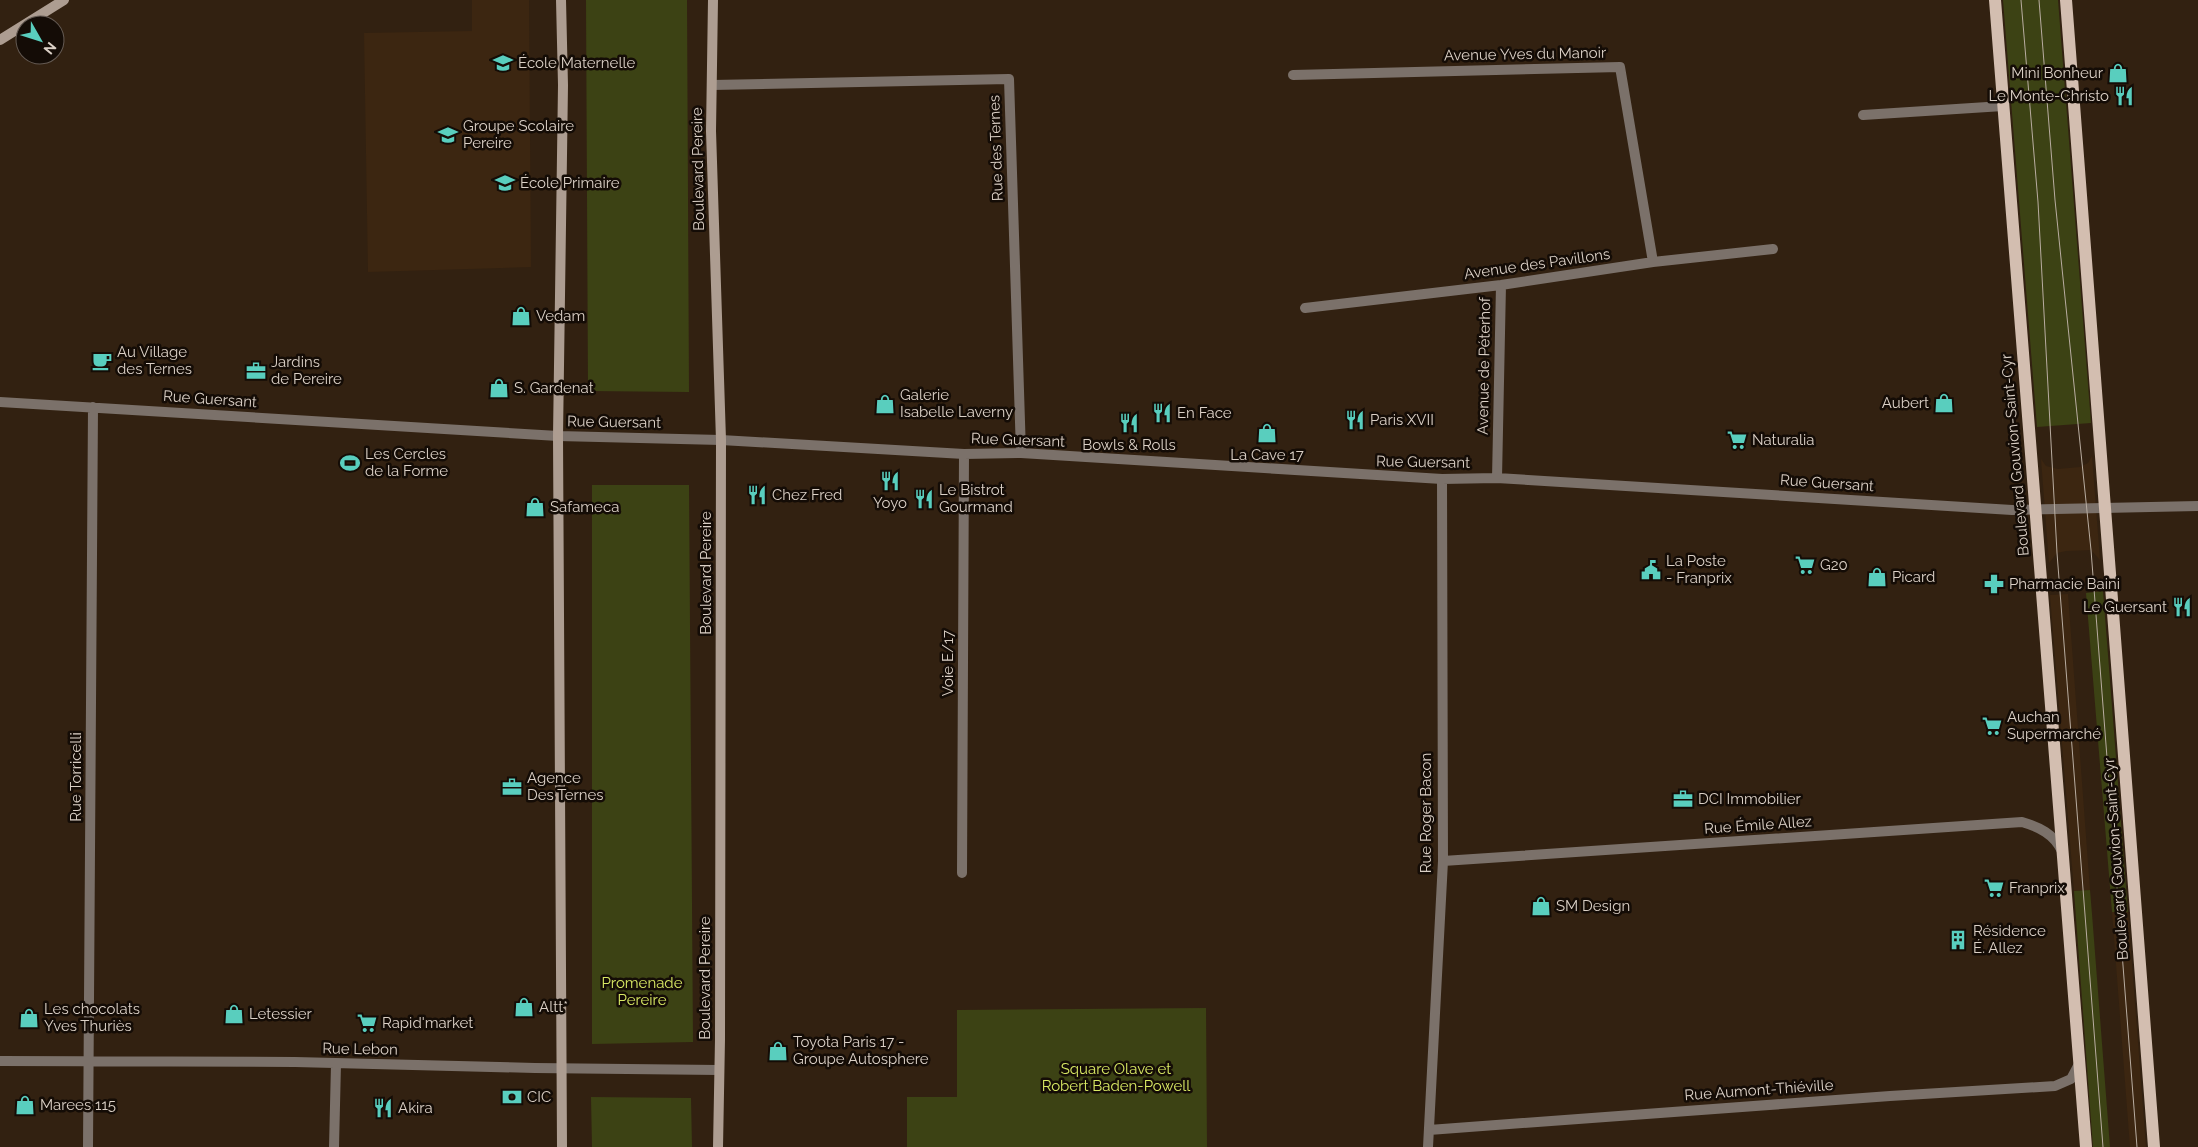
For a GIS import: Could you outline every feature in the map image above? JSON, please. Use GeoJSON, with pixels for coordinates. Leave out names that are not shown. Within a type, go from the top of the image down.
{"type":"FeatureCollection","features":[{"type":"Feature","properties":{"kind":"main road"},"geometry":{"type":"LineString","coordinates":[[0,40],[64,0]]}},
{"type":"Feature","properties":{"kind":"main road"},"geometry":{"type":"LineString","coordinates":[[560,0],[563,85],[558,436],[562,1147]]}},
{"type":"Feature","properties":{"kind":"main road","name":"Boulevard Pereire"},"geometry":{"type":"LineString","coordinates":[[713,0],[711,131],[721,440],[718,1147]]}},
{"type":"Feature","properties":{"kind":"main road","name":"Boulevard Gouvion-Saint-Cyr"},"geometry":{"type":"LineString","coordinates":[[1995,0],[2086,1147]]}},
{"type":"Feature","properties":{"kind":"main road","name":"Boulevard Gouvion-Saint-Cyr"},"geometry":{"type":"LineString","coordinates":[[2066,0],[2154,1147]]}},
{"type":"Feature","properties":{"kind":"street","name":"Avenue Yves du Manoir"},"geometry":{"type":"LineString","coordinates":[[1293,75],[1620,67],[1652,262]]}},
{"type":"Feature","properties":{"kind":"street","name":"Rue des Ternes"},"geometry":{"type":"LineString","coordinates":[[712,85],[1009,78],[1021,453]]}},
{"type":"Feature","properties":{"kind":"street"},"geometry":{"type":"LineString","coordinates":[[1863,115],[2003,106]]}},
{"type":"Feature","properties":{"kind":"street","name":"Avenue des Pavillons"},"geometry":{"type":"LineString","coordinates":[[1305,308],[1501,286],[1652,262],[1773,249]]}},
{"type":"Feature","properties":{"kind":"street","name":"Avenue de Péterhof"},"geometry":{"type":"LineString","coordinates":[[1497,478],[1501,286]]}},
{"type":"Feature","properties":{"kind":"street","name":"Rue Guersant"},"geometry":{"type":"LineString","coordinates":[[0,402],[558,436],[721,440],[964,454],[1021,453],[1442,479],[1497,478],[2012,510],[2198,506]]}},
{"type":"Feature","properties":{"kind":"street","name":"Rue Torricelli"},"geometry":{"type":"LineString","coordinates":[[88,1147],[93,407]]}},
{"type":"Feature","properties":{"kind":"street","name":"Voie E/17"},"geometry":{"type":"LineString","coordinates":[[962,873],[964,454]]}},
{"type":"Feature","properties":{"kind":"street","name":"Rue Roger Bacon"},"geometry":{"type":"LineString","coordinates":[[1428,1147],[1443,860],[1442,479]]}},
{"type":"Feature","properties":{"kind":"street","name":"Rue Émile Allez"},"geometry":{"type":"LineString","coordinates":[[1443,860],[2022,822],[2052,836],[2063,853]]}},
{"type":"Feature","properties":{"kind":"street","name":"Rue Lebon"},"geometry":{"type":"LineString","coordinates":[[0,1061],[719,1070]]}},
{"type":"Feature","properties":{"kind":"street","name":"Rue Aumont-Thiéville"},"geometry":{"type":"LineString","coordinates":[[1429,1130],[1870,1097],[2055,1086],[2071,1079],[2079,1063]]}},
{"type":"Feature","properties":{"kind":"street"},"geometry":{"type":"LineString","coordinates":[[334,1147],[336,1064]]}},
{"type":"Feature","properties":{"kind":"shaded area","name":"Groupe Scolaire Pereire"},"geometry":{"type":"Polygon","coordinates":[[[472,0],[529,0],[531,267],[368,272],[364,33],[472,31],[472,0]]]}},
{"type":"Feature","properties":{"kind":"shaded area"},"geometry":{"type":"Polygon","coordinates":[[[2092,456],[2100,560],[2091,550],[2066,551],[2057,553],[2049,563],[2041,459],[2046,466],[2058,469],[2080,467],[2088,463],[2092,456]]]}},
{"type":"Feature","properties":{"kind":"shaded area"},"geometry":{"type":"Polygon","coordinates":[[[2068,594],[2090,890],[2074,891],[2050,595],[2068,594]]]}},
{"type":"Feature","properties":{"kind":"shaded area"},"geometry":{"type":"Polygon","coordinates":[[[2112,912],[2128,912],[2146,1147],[2130,1147],[2112,912]]]}},
{"type":"Feature","properties":{"kind":"green space"},"geometry":{"type":"Polygon","coordinates":[[[586,0],[687,0],[689,392],[588,391],[586,0]]]}},
{"type":"Feature","properties":{"kind":"green space"},"geometry":{"type":"Polygon","coordinates":[[[2003,0],[2058,0],[2091,423],[2037,427],[2003,0]]]}},
{"type":"Feature","properties":{"kind":"green space","name":"Promenade Pereire"},"geometry":{"type":"Polygon","coordinates":[[[592,485],[689,485],[693,1042],[592,1044],[592,485]]]}},
{"type":"Feature","properties":{"kind":"green space"},"geometry":{"type":"Polygon","coordinates":[[[2103,591],[2128,912],[2112,912],[2086,593],[2103,591]]]}},
{"type":"Feature","properties":{"kind":"green space"},"geometry":{"type":"Polygon","coordinates":[[[2090,890],[2110,1147],[2093,1147],[2074,891],[2090,890]]]}},
{"type":"Feature","properties":{"kind":"green space","name":"Square Olave et Robert Baden-Powell"},"geometry":{"type":"Polygon","coordinates":[[[1206,1008],[1207,1147],[907,1147],[907,1097],[957,1097],[957,1010],[1206,1008]]]}},
{"type":"Feature","properties":{"kind":"green space"},"geometry":{"type":"Polygon","coordinates":[[[591,1097],[691,1098],[692,1147],[592,1147],[591,1097]]]}},
{"type":"Feature","properties":{"kind":"tram line"},"geometry":{"type":"LineString","coordinates":[[2021,0],[2038,202],[2057,553],[2103,1147]]}},
{"type":"Feature","properties":{"kind":"tram line"},"geometry":{"type":"LineString","coordinates":[[2039,0],[2055,200],[2091,550],[2137,1147]]}},
{"type":"Feature","properties":{"kind":"place","name":"École Maternelle"},"geometry":{"type":"Point","coordinates":[503,63]}},
{"type":"Feature","properties":{"kind":"place","name":"Mini Bonheur"},"geometry":{"type":"Point","coordinates":[2118,73]}},
{"type":"Feature","properties":{"kind":"place","name":"Le Monte-Christo"},"geometry":{"type":"Point","coordinates":[2124,96]}},
{"type":"Feature","properties":{"kind":"place","name":"Groupe Scolaire Pereire"},"geometry":{"type":"Point","coordinates":[448,135]}},
{"type":"Feature","properties":{"kind":"place","name":"École Primaire"},"geometry":{"type":"Point","coordinates":[505,183]}},
{"type":"Feature","properties":{"kind":"place","name":"Vedam"},"geometry":{"type":"Point","coordinates":[521,316]}},
{"type":"Feature","properties":{"kind":"place","name":"Au Village des Ternes"},"geometry":{"type":"Point","coordinates":[102,361]}},
{"type":"Feature","properties":{"kind":"place","name":"Jardins de Pereire"},"geometry":{"type":"Point","coordinates":[256,371]}},
{"type":"Feature","properties":{"kind":"place","name":"S. Gardenat"},"geometry":{"type":"Point","coordinates":[499,388]}},
{"type":"Feature","properties":{"kind":"place","name":"Aubert"},"geometry":{"type":"Point","coordinates":[1944,403]}},
{"type":"Feature","properties":{"kind":"place","name":"Galerie Isabelle Laverny"},"geometry":{"type":"Point","coordinates":[885,404]}},
{"type":"Feature","properties":{"kind":"place","name":"En Face"},"geometry":{"type":"Point","coordinates":[1162,413]}},
{"type":"Feature","properties":{"kind":"place","name":"Paris XVII"},"geometry":{"type":"Point","coordinates":[1355,420]}},
{"type":"Feature","properties":{"kind":"place","name":"Bowls & Rolls"},"geometry":{"type":"Point","coordinates":[1129,423]}},
{"type":"Feature","properties":{"kind":"place","name":"La Cave 17"},"geometry":{"type":"Point","coordinates":[1267,433]}},
{"type":"Feature","properties":{"kind":"place","name":"Naturalia"},"geometry":{"type":"Point","coordinates":[1737,440]}},
{"type":"Feature","properties":{"kind":"place","name":"Les Cercles de la Forme"},"geometry":{"type":"Point","coordinates":[350,463]}},
{"type":"Feature","properties":{"kind":"place","name":"Yoyo"},"geometry":{"type":"Point","coordinates":[890,481]}},
{"type":"Feature","properties":{"kind":"place","name":"Chez Fred"},"geometry":{"type":"Point","coordinates":[757,495]}},
{"type":"Feature","properties":{"kind":"place","name":"Le Bistrot Gourmand"},"geometry":{"type":"Point","coordinates":[924,499]}},
{"type":"Feature","properties":{"kind":"place","name":"Safameca"},"geometry":{"type":"Point","coordinates":[535,507]}},
{"type":"Feature","properties":{"kind":"place","name":"G20"},"geometry":{"type":"Point","coordinates":[1805,565]}},
{"type":"Feature","properties":{"kind":"place","name":"La Poste - Franprix"},"geometry":{"type":"Point","coordinates":[1651,570]}},
{"type":"Feature","properties":{"kind":"place","name":"Picard"},"geometry":{"type":"Point","coordinates":[1877,577]}},
{"type":"Feature","properties":{"kind":"place","name":"Pharmacie Baini"},"geometry":{"type":"Point","coordinates":[1994,584]}},
{"type":"Feature","properties":{"kind":"place","name":"Le Guersant"},"geometry":{"type":"Point","coordinates":[2182,607]}},
{"type":"Feature","properties":{"kind":"place","name":"Auchan Supermarché"},"geometry":{"type":"Point","coordinates":[1992,726]}},
{"type":"Feature","properties":{"kind":"place","name":"Agence Des Ternes"},"geometry":{"type":"Point","coordinates":[512,787]}},
{"type":"Feature","properties":{"kind":"place","name":"DCI Immobilier"},"geometry":{"type":"Point","coordinates":[1683,799]}},
{"type":"Feature","properties":{"kind":"place","name":"Franprix"},"geometry":{"type":"Point","coordinates":[1994,888]}},
{"type":"Feature","properties":{"kind":"place","name":"SM Design"},"geometry":{"type":"Point","coordinates":[1541,906]}},
{"type":"Feature","properties":{"kind":"place","name":"Résidence É. Allez"},"geometry":{"type":"Point","coordinates":[1958,940]}},
{"type":"Feature","properties":{"kind":"place","name":"Altt*"},"geometry":{"type":"Point","coordinates":[524,1007]}},
{"type":"Feature","properties":{"kind":"place","name":"Letessier"},"geometry":{"type":"Point","coordinates":[234,1014]}},
{"type":"Feature","properties":{"kind":"place","name":"Les chocolats Yves Thuriès"},"geometry":{"type":"Point","coordinates":[29,1018]}},
{"type":"Feature","properties":{"kind":"place","name":"Rapid'market"},"geometry":{"type":"Point","coordinates":[367,1023]}},
{"type":"Feature","properties":{"kind":"place","name":"Toyota Paris 17 - Groupe Autosphere"},"geometry":{"type":"Point","coordinates":[778,1051]}},
{"type":"Feature","properties":{"kind":"place","name":"CIC"},"geometry":{"type":"Point","coordinates":[512,1097]}},
{"type":"Feature","properties":{"kind":"place","name":"Marees 115"},"geometry":{"type":"Point","coordinates":[25,1105]}},
{"type":"Feature","properties":{"kind":"place","name":"Akira"},"geometry":{"type":"Point","coordinates":[383,1108]}}]}
